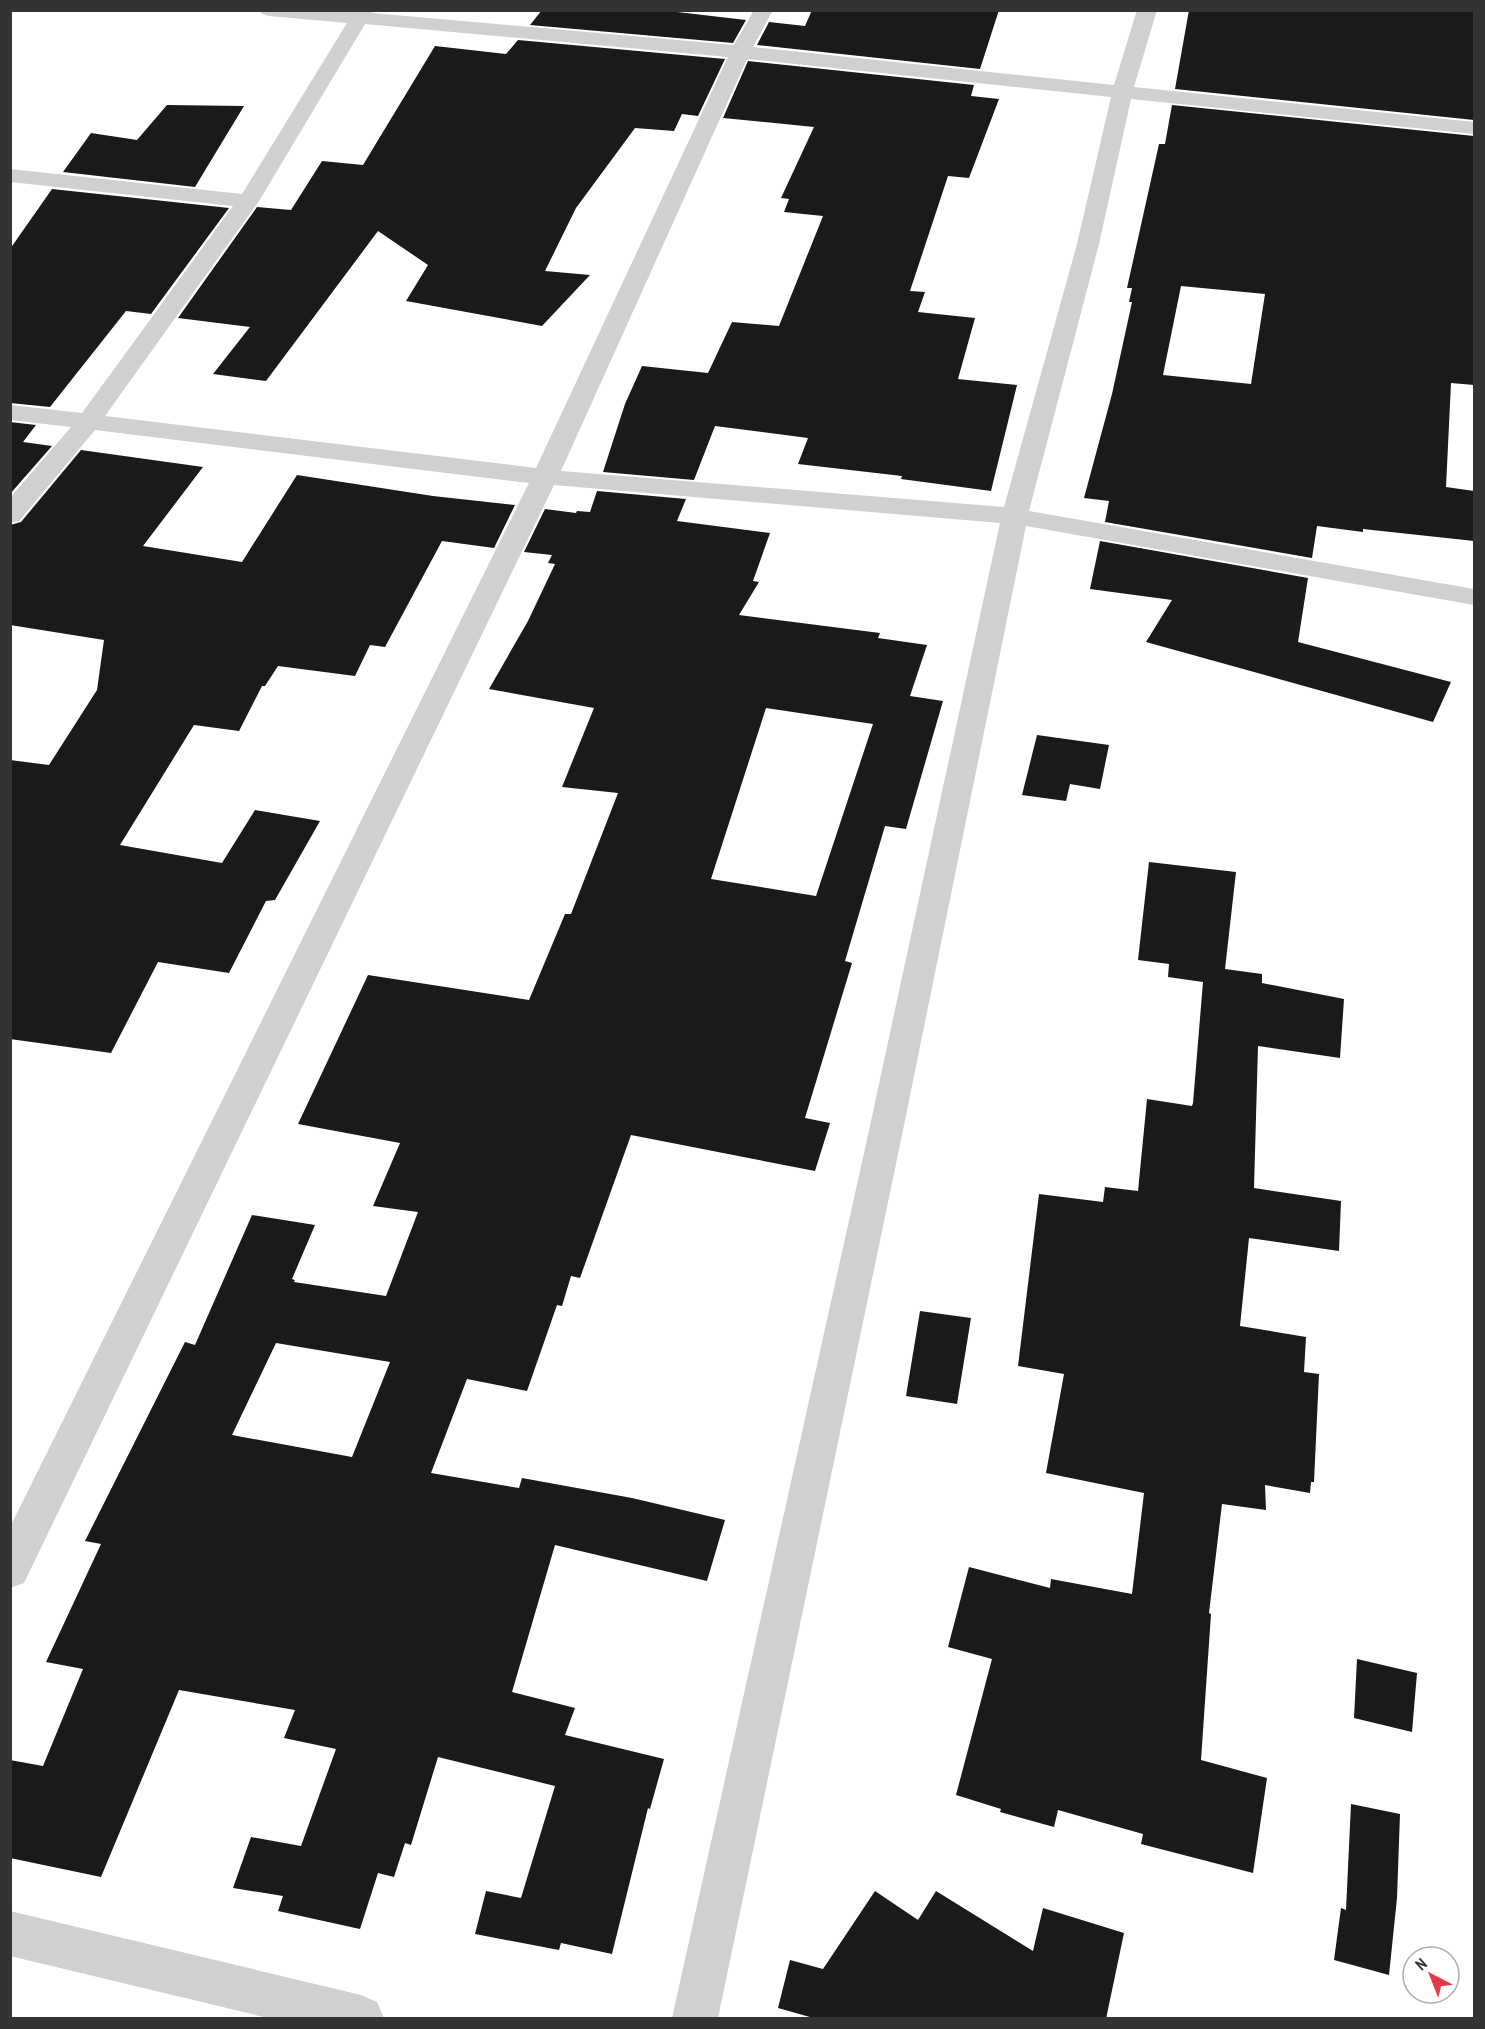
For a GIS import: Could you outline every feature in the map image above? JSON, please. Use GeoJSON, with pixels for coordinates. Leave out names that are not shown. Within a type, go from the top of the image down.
{"type":"FeatureCollection","features":[{"type":"Feature","properties":{"kind":"street"},"geometry":{"type":"LineString","coordinates":[[268,10],[361,15],[740,52],[1474,128]]}},
{"type":"Feature","properties":{"kind":"street"},"geometry":{"type":"LineString","coordinates":[[10,1570],[545,477],[740,52],[764,10]]}},
{"type":"Feature","properties":{"kind":"street"},"geometry":{"type":"LineString","coordinates":[[695,2019],[1015,516],[1088,244],[1123,90],[1147,10]]}},
{"type":"Feature","properties":{"kind":"street"},"geometry":{"type":"LineString","coordinates":[[10,515],[88,422],[248,201],[361,15]]}},
{"type":"Feature","properties":{"kind":"street"},"geometry":{"type":"LineString","coordinates":[[10,175],[248,201]]}},
{"type":"Feature","properties":{"kind":"street"},"geometry":{"type":"LineString","coordinates":[[10,412],[545,477],[1015,516],[1474,597]]}},
{"type":"Feature","properties":{"kind":"street"},"geometry":{"type":"LineString","coordinates":[[10,1932],[361,2019]]}},
{"type":"Feature","properties":{"kind":"building"},"geometry":{"type":"Polygon","coordinates":[[[542,10],[660,10],[746,20],[733,43],[530,25],[542,10]]]}},
{"type":"Feature","properties":{"kind":"building"},"geometry":{"type":"Polygon","coordinates":[[[812,10],[999,10],[980,69],[757,45],[769,22],[805,26],[812,10]]]}},
{"type":"Feature","properties":{"kind":"building"},"geometry":{"type":"Polygon","coordinates":[[[1189,10],[1474,10],[1474,120],[1175,89],[1189,10]]]}},
{"type":"Feature","properties":{"kind":"building"},"geometry":{"type":"Polygon","coordinates":[[[518,40],[725,59],[698,116],[682,114],[674,131],[635,128],[576,208],[545,271],[590,275],[542,326],[406,301],[428,265],[378,231],[266,381],[213,374],[250,327],[178,318],[257,207],[291,210],[322,161],[363,165],[435,46],[506,54],[518,40]]]}},
{"type":"Feature","properties":{"kind":"building"},"geometry":{"type":"Polygon","coordinates":[[[748,61],[974,85],[971,96],[999,99],[969,178],[948,176],[910,291],[925,292],[918,312],[975,318],[958,379],[1017,385],[991,491],[901,479],[902,476],[798,464],[808,438],[715,426],[694,480],[603,472],[625,404],[642,366],[708,373],[732,322],[779,326],[823,216],[784,212],[789,199],[781,198],[814,127],[723,118],[748,61]]]}},
{"type":"Feature","properties":{"kind":"building"},"geometry":{"type":"Polygon","coordinates":[[[167,105],[244,106],[195,187],[63,172],[91,133],[137,140],[167,105]]]}},
{"type":"Feature","properties":{"kind":"building"},"geometry":{"type":"Polygon","coordinates":[[[1172,105],[1474,136],[1474,385],[1451,383],[1446,487],[1474,491],[1474,541],[1317,526],[1312,558],[1105,522],[1109,501],[1084,498],[1112,394],[1132,302],[1129,302],[1132,288],[1127,288],[1159,144],[1165,144],[1172,105]],[[1181,286],[1163,375],[1251,384],[1265,294],[1181,286]]]}},
{"type":"Feature","properties":{"kind":"building"},"geometry":{"type":"Polygon","coordinates":[[[52,189],[229,208],[151,314],[126,311],[50,407],[10,403],[10,249],[52,189]]]}},
{"type":"Feature","properties":{"kind":"building"},"geometry":{"type":"Polygon","coordinates":[[[10,422],[36,425],[23,442],[52,446],[10,494],[10,422]]]}},
{"type":"Feature","properties":{"kind":"building"},"geometry":{"type":"Polygon","coordinates":[[[81,450],[203,467],[143,546],[242,562],[297,475],[433,496],[515,505],[494,548],[442,541],[385,647],[370,645],[355,676],[278,666],[265,686],[262,686],[239,731],[194,725],[120,845],[222,863],[255,810],[320,821],[275,900],[266,901],[229,973],[158,962],[111,1053],[10,1039],[10,760],[49,765],[97,690],[104,640],[10,625],[10,525],[21,522],[81,450]]]}},
{"type":"Feature","properties":{"kind":"building"},"geometry":{"type":"Polygon","coordinates":[[[597,491],[686,499],[677,521],[770,533],[753,581],[759,582],[739,615],[880,633],[878,638],[927,645],[910,696],[943,701],[906,829],[885,826],[845,961],[852,963],[805,1118],[830,1123],[815,1171],[631,1135],[580,1278],[571,1276],[562,1306],[557,1305],[527,1391],[467,1379],[431,1473],[519,1488],[522,1478],[632,1498],[725,1520],[707,1581],[555,1545],[512,1692],[575,1708],[565,1735],[664,1759],[650,1809],[648,1808],[612,1954],[561,1943],[559,1950],[475,1934],[486,1891],[521,1898],[555,1786],[438,1757],[411,1845],[405,1843],[394,1877],[378,1873],[360,1929],[278,1911],[283,1896],[233,1888],[251,1837],[301,1846],[336,1749],[284,1738],[295,1710],[179,1690],[101,1877],[10,1858],[10,1760],[43,1766],[83,1669],[46,1662],[101,1544],[85,1541],[185,1342],[195,1345],[252,1215],[315,1225],[292,1279],[295,1280],[294,1282],[386,1296],[418,1212],[373,1206],[400,1143],[298,1124],[368,975],[529,1000],[565,914],[571,914],[618,793],[562,787],[594,708],[489,689],[528,621],[555,564],[548,563],[552,555],[524,552],[545,509],[576,513],[577,511],[590,512],[597,491]],[[766,708],[711,879],[816,896],[873,724],[766,708]],[[276,1343],[232,1435],[352,1457],[390,1362],[276,1343]]]}},
{"type":"Feature","properties":{"kind":"building"},"geometry":{"type":"Polygon","coordinates":[[[1100,541],[1308,578],[1298,642],[1451,682],[1433,722],[1146,642],[1172,600],[1090,589],[1100,541]]]}},
{"type":"Feature","properties":{"kind":"building"},"geometry":{"type":"Polygon","coordinates":[[[1037,735],[1109,745],[1100,789],[1070,784],[1066,801],[1022,795],[1037,735]]]}},
{"type":"Feature","properties":{"kind":"building"},"geometry":{"type":"Polygon","coordinates":[[[1149,862],[1236,872],[1225,969],[1262,974],[1262,983],[1344,999],[1340,1058],[1258,1046],[1254,1188],[1341,1201],[1339,1251],[1249,1238],[1240,1326],[1306,1337],[1304,1372],[1319,1374],[1314,1482],[1311,1482],[1310,1493],[1265,1485],[1266,1510],[1222,1504],[1209,1613],[1211,1614],[1201,1760],[1267,1778],[1253,1873],[1141,1844],[1143,1834],[1058,1810],[1054,1827],[1000,1812],[1001,1809],[956,1795],[992,1659],[948,1647],[969,1567],[1050,1588],[1051,1579],[1132,1594],[1144,1493],[1046,1473],[1064,1374],[1018,1366],[1039,1194],[1103,1202],[1105,1187],[1138,1191],[1147,1099],[1192,1106],[1193,1103],[1203,982],[1168,977],[1169,964],[1138,960],[1149,862]]]}},
{"type":"Feature","properties":{"kind":"building"},"geometry":{"type":"Polygon","coordinates":[[[920,1311],[971,1318],[957,1404],[906,1396],[920,1311]]]}},
{"type":"Feature","properties":{"kind":"building"},"geometry":{"type":"Polygon","coordinates":[[[1357,1659],[1417,1673],[1412,1732],[1354,1718],[1357,1659]]]}},
{"type":"Feature","properties":{"kind":"building"},"geometry":{"type":"Polygon","coordinates":[[[1351,1804],[1400,1814],[1397,1898],[1389,1975],[1334,1960],[1341,1908],[1346,1910],[1351,1804]]]}},
{"type":"Feature","properties":{"kind":"building"},"geometry":{"type":"Polygon","coordinates":[[[875,1891],[918,1920],[936,1891],[1033,1951],[1043,1908],[1124,1933],[1106,2019],[817,2019],[778,2008],[790,1960],[823,1969],[875,1891]]]}}]}
